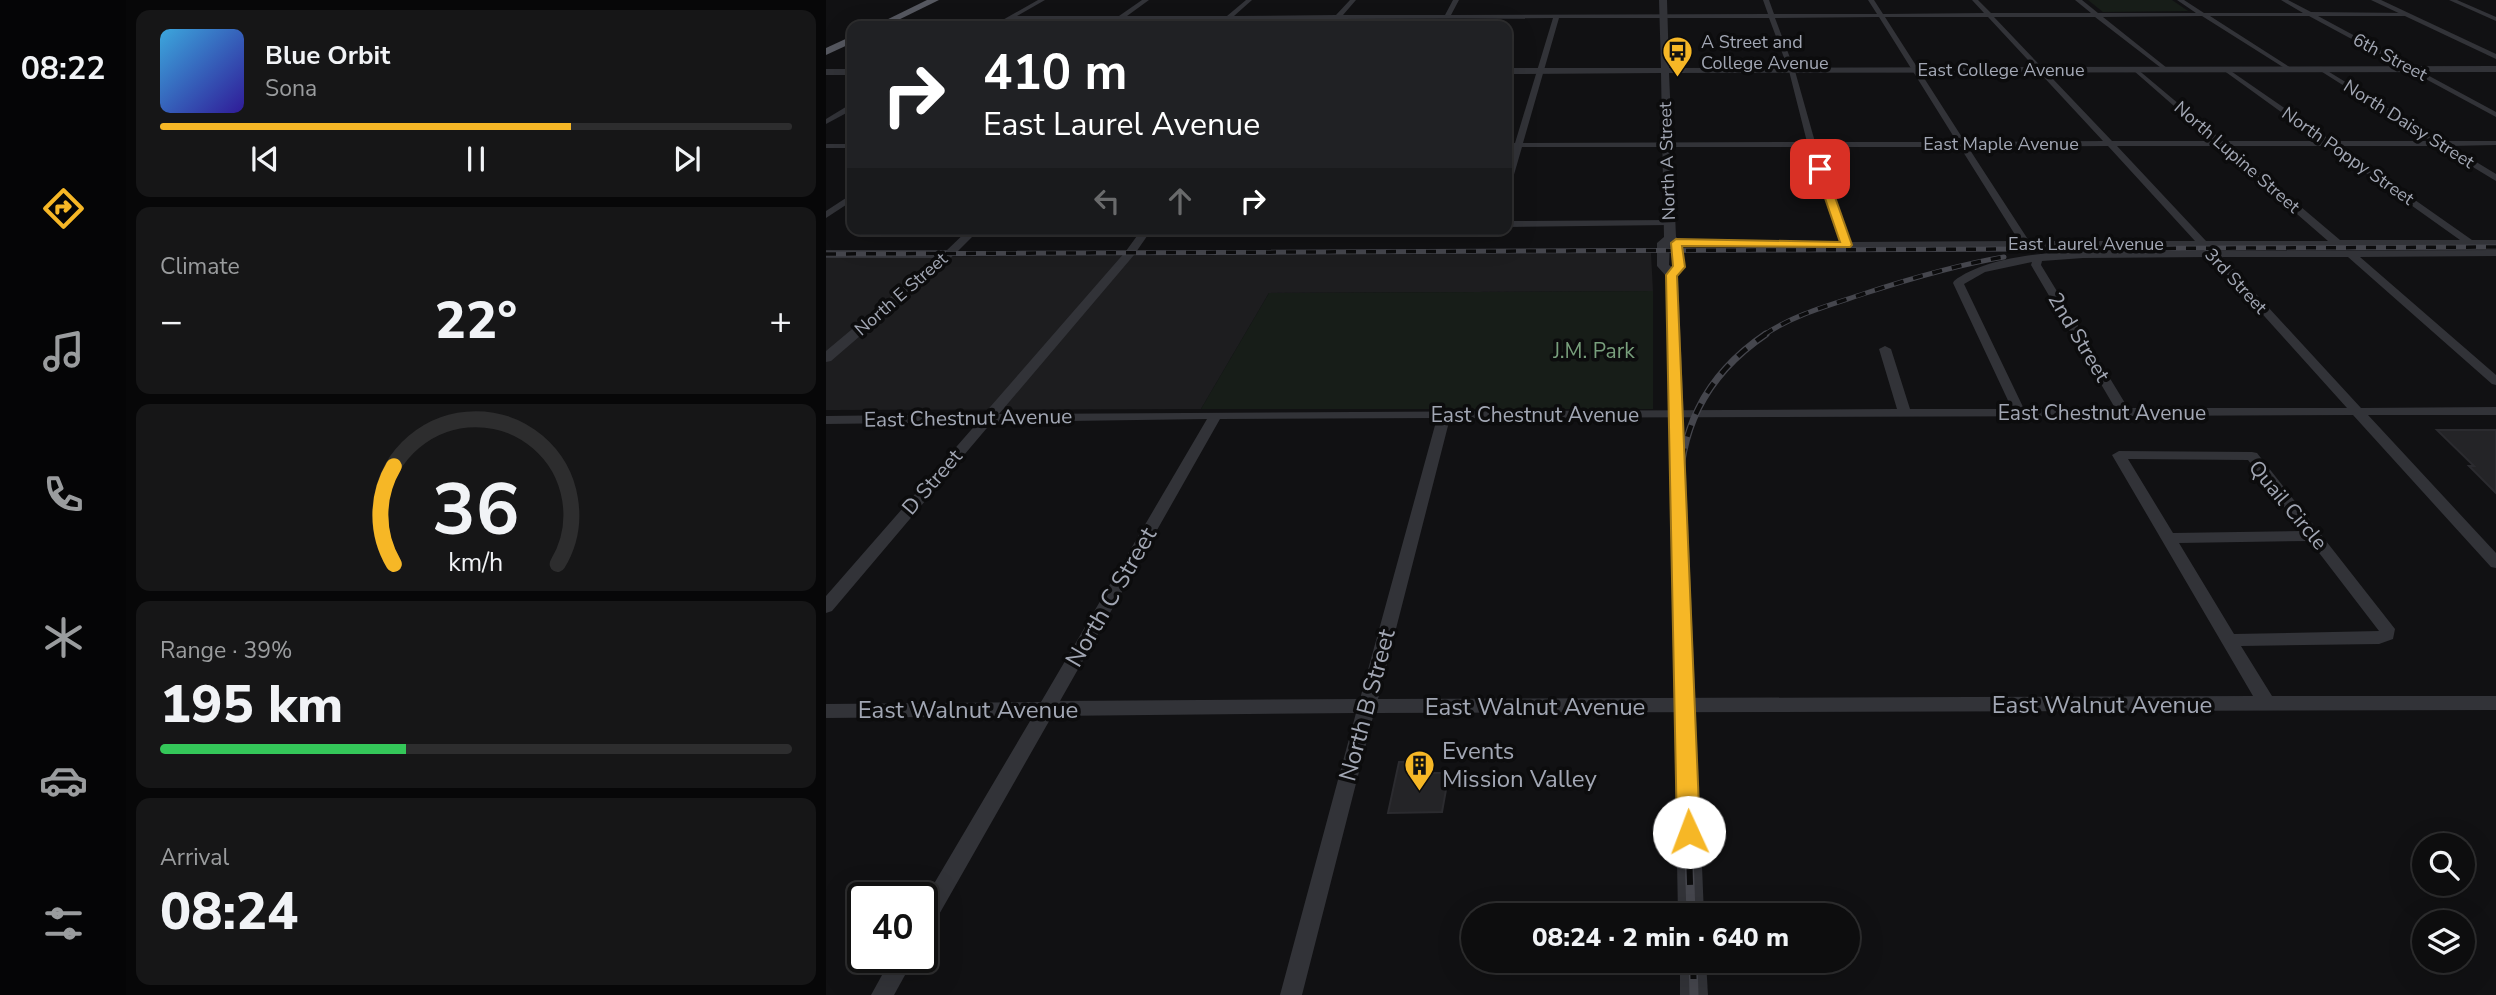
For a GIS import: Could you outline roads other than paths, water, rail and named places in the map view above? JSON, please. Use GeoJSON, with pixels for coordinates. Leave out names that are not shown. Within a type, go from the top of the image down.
{"type":"FeatureCollection","features":[{"type":"Feature","properties":{"kind":"highway"},"geometry":{"type":"LineString","coordinates":[[889,21],[933,0]]}},
{"type":"Feature","properties":{"kind":"highway"},"geometry":{"type":"LineString","coordinates":[[826,52],[847,42]]}},
{"type":"Feature","properties":{"kind":"street"},"geometry":{"type":"LineString","coordinates":[[1004,21],[1042,0]]}},
{"type":"Feature","properties":{"kind":"street"},"geometry":{"type":"LineString","coordinates":[[1115,21],[1146,0]]}},
{"type":"Feature","properties":{"kind":"street"},"geometry":{"type":"LineString","coordinates":[[1229,17],[1249,0]]}},
{"type":"Feature","properties":{"kind":"street"},"geometry":{"type":"LineString","coordinates":[[1334,21],[1353,0]]}},
{"type":"Feature","properties":{"kind":"street"},"geometry":{"type":"LineString","coordinates":[[1447,17],[1456,0]]}},
{"type":"Feature","properties":{"kind":"street","name":"North A Street"},"geometry":{"type":"LineString","coordinates":[[1663,0],[1669,222],[1679,267],[1672,275],[1691,903]]}},
{"type":"Feature","properties":{"kind":"street"},"geometry":{"type":"LineString","coordinates":[[1766,0],[1792,71],[1811,143],[1846,245]]}},
{"type":"Feature","properties":{"kind":"street"},"geometry":{"type":"LineString","coordinates":[[1871,0],[2025,244]]}},
{"type":"Feature","properties":{"kind":"street","name":"3rd Street"},"geometry":{"type":"LineString","coordinates":[[1975,0],[2213,254],[2496,563]]}},
{"type":"Feature","properties":{"kind":"street"},"geometry":{"type":"LineString","coordinates":[[2078,0],[2165,69]]}},
{"type":"Feature","properties":{"kind":"street"},"geometry":{"type":"LineString","coordinates":[[2180,0],[2289,69]]}},
{"type":"Feature","properties":{"kind":"street","name":"6th Street"},"geometry":{"type":"LineString","coordinates":[[2284,0],[2496,115]]}},
{"type":"Feature","properties":{"kind":"street"},"geometry":{"type":"LineString","coordinates":[[2375,0],[2496,57]]}},
{"type":"Feature","properties":{"kind":"street"},"geometry":{"type":"LineString","coordinates":[[2452,0],[2496,19]]}},
{"type":"Feature","properties":{"kind":"street"},"geometry":{"type":"LineString","coordinates":[[2480,12],[2496,12]]}},
{"type":"Feature","properties":{"kind":"street"},"geometry":{"type":"LineString","coordinates":[[1010,18],[2405,14]]}},
{"type":"Feature","properties":{"kind":"street"},"geometry":{"type":"LineString","coordinates":[[1408,21],[1411,17]]}},
{"type":"Feature","properties":{"kind":"street"},"geometry":{"type":"LineString","coordinates":[[1482,21],[1484,17]]}},
{"type":"Feature","properties":{"kind":"street"},"geometry":{"type":"LineString","coordinates":[[1512,167],[1556,17]]}},
{"type":"Feature","properties":{"kind":"street","name":"North Poppy Street"},"geometry":{"type":"LineString","coordinates":[[2225,69],[2470,243]]}},
{"type":"Feature","properties":{"kind":"street","name":"North Daisy Street"},"geometry":{"type":"LineString","coordinates":[[2321,69],[2496,178]]}},
{"type":"Feature","properties":{"kind":"street","name":"East College Avenue"},"geometry":{"type":"LineString","coordinates":[[1512,71],[2496,69]]}},
{"type":"Feature","properties":{"kind":"street","name":"North Lupine Street"},"geometry":{"type":"LineString","coordinates":[[2136,70],[2339,243]]}},
{"type":"Feature","properties":{"kind":"street"},"geometry":{"type":"LineString","coordinates":[[826,72],[847,72]]}},
{"type":"Feature","properties":{"kind":"street"},"geometry":{"type":"LineString","coordinates":[[826,122],[847,110]]}},
{"type":"Feature","properties":{"kind":"street","name":"East Maple Avenue"},"geometry":{"type":"LineString","coordinates":[[1512,145],[2496,143]]}},
{"type":"Feature","properties":{"kind":"street"},"geometry":{"type":"LineString","coordinates":[[826,146],[847,146]]}},
{"type":"Feature","properties":{"kind":"street"},"geometry":{"type":"LineString","coordinates":[[826,215],[847,200]]}},
{"type":"Feature","properties":{"kind":"street"},"geometry":{"type":"LineString","coordinates":[[1512,224],[1669,222]]}},
{"type":"Feature","properties":{"kind":"street","name":"North E Street"},"geometry":{"type":"LineString","coordinates":[[826,358],[969,235]]}},
{"type":"Feature","properties":{"kind":"street","name":"D Street"},"geometry":{"type":"LineString","coordinates":[[826,607],[1143,235]]}},
{"type":"Feature","properties":{"kind":"street","name":"East Laurel Avenue"},"geometry":{"type":"LineString","coordinates":[[1673,240],[1846,245],[2496,243]]}},
{"type":"Feature","properties":{"kind":"street"},"geometry":{"type":"LineString","coordinates":[[2350,253],[2496,381]]}},
{"type":"Feature","properties":{"kind":"street"},"geometry":{"type":"LineString","coordinates":[[2484,253],[2496,262]]}},
{"type":"Feature","properties":{"kind":"street","name":"East Laurel Avenue"},"geometry":{"type":"LineString","coordinates":[[2020,413],[1958,283],[1972,273],[2019,261],[2082,255],[2496,253]]}},
{"type":"Feature","properties":{"kind":"street"},"geometry":{"type":"LineString","coordinates":[[826,254],[949,254]]}},
{"type":"Feature","properties":{"kind":"street","name":"2nd Street"},"geometry":{"type":"LineString","coordinates":[[2038,260],[2036,265],[2124,414]]}},
{"type":"Feature","properties":{"kind":"street"},"geometry":{"type":"LineString","coordinates":[[1885,349],[1905,414]]}},
{"type":"Feature","properties":{"kind":"street","name":"East Chestnut Avenue"},"geometry":{"type":"LineString","coordinates":[[826,420],[1216,415],[2496,411]]}},
{"type":"Feature","properties":{"kind":"street","name":"North C Street"},"geometry":{"type":"LineString","coordinates":[[938,897],[1216,415]]}},
{"type":"Feature","properties":{"kind":"street","name":"North B Street"},"geometry":{"type":"LineString","coordinates":[[1291,995],[1444,415]]}},
{"type":"Feature","properties":{"kind":"street","name":"Quail Circle"},"geometry":{"type":"LineString","coordinates":[[2229,640],[2379,638],[2387,635],[2387,629],[2252,456],[2119,455],[2267,705]]}},
{"type":"Feature","properties":{"kind":"street"},"geometry":{"type":"LineString","coordinates":[[2168,538],[2315,537]]}},
{"type":"Feature","properties":{"kind":"street","name":"East Walnut Avenue"},"geometry":{"type":"LineString","coordinates":[[826,711],[1366,706],[2496,703]]}},
{"type":"Feature","properties":{"kind":"street"},"geometry":{"type":"LineString","coordinates":[[882,995],[895,973]]}},
{"type":"Feature","properties":{"kind":"street"},"geometry":{"type":"LineString","coordinates":[[1693,973],[1693,995]]}},
{"type":"Feature","properties":{"kind":"railway"},"geometry":{"type":"LineString","coordinates":[[826,254],[2496,247]]}},
{"type":"Feature","properties":{"kind":"railway"},"geometry":{"type":"LineString","coordinates":[[1764,335],[1799,316],[1863,294],[1933,273],[2004,257]]}},
{"type":"Feature","properties":{"kind":"railway"},"geometry":{"type":"LineString","coordinates":[[1679,507],[1683,455],[1698,408],[1726,368],[1766,334]]}},
{"type":"Feature","properties":{"kind":"railway"},"geometry":{"type":"LineString","coordinates":[[1679,507],[1685,724]]}},
{"type":"Feature","properties":{"kind":"railway"},"geometry":{"type":"LineString","coordinates":[[1685,723],[1691,903]]}},
{"type":"Feature","properties":{"kind":"railway"},"geometry":{"type":"LineString","coordinates":[[1693,973],[1694,995]]}},
{"type":"Feature","properties":{"kind":"place","name":"A Street and College Avenue"},"geometry":{"type":"Point","coordinates":[1678,79]}},
{"type":"Feature","properties":{"kind":"place","name":"Events Mission Valley"},"geometry":{"type":"Point","coordinates":[1419,792]}},
{"type":"Feature","properties":{"kind":"park label","name":"J.M. Park"},"geometry":{"type":"Point","coordinates":[1594,351]}}]}
